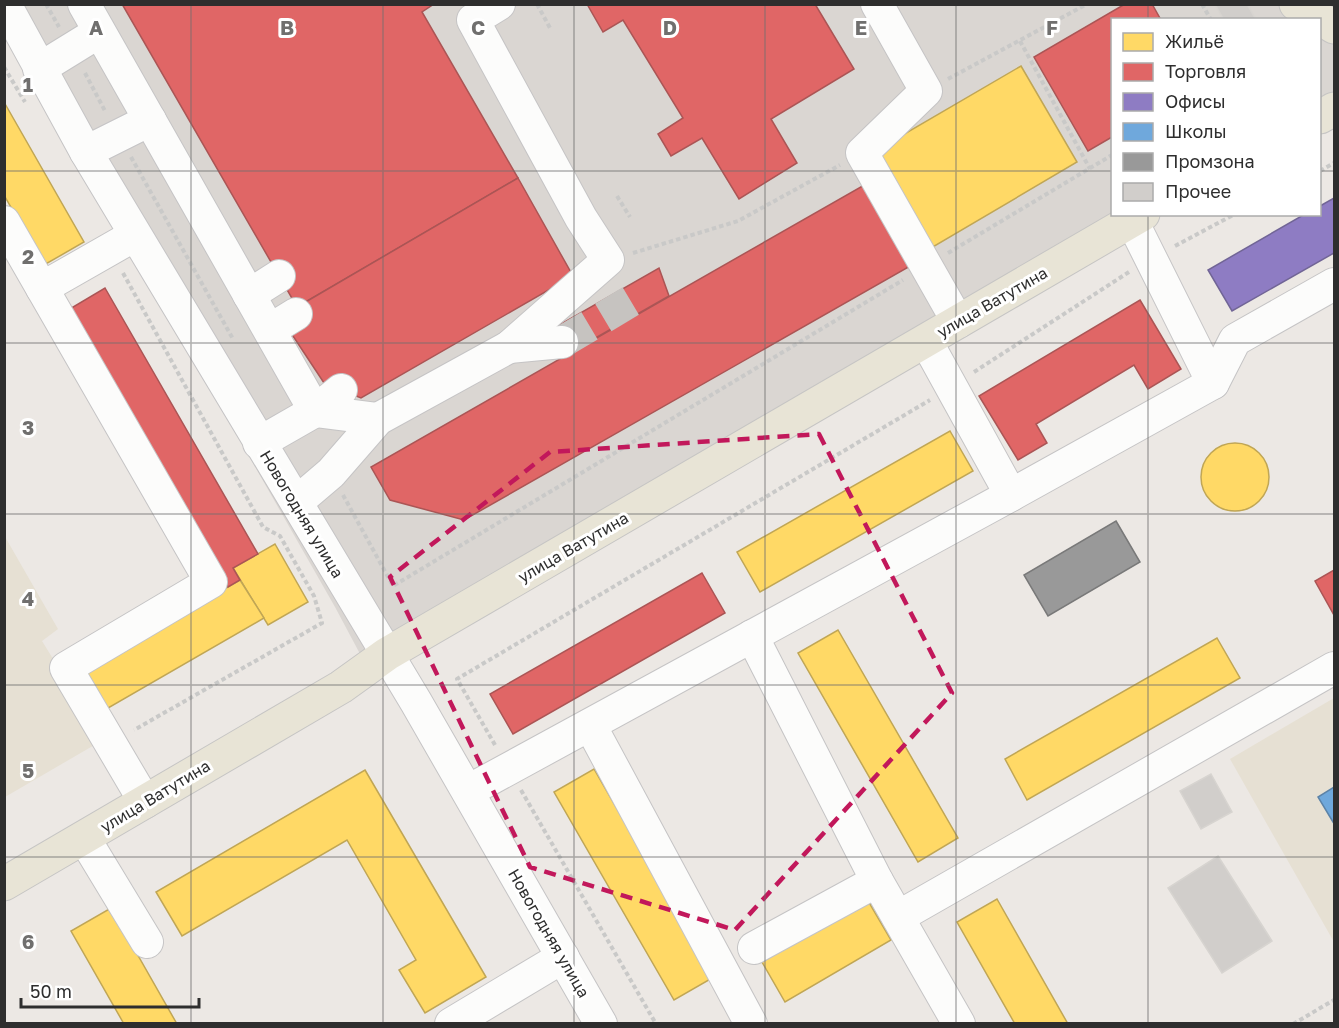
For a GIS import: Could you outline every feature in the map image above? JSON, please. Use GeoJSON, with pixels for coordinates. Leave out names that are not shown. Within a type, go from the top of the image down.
{"type":"FeatureCollection","features":[{"type":"Feature","properties":{"kind":"main road"},"geometry":{"type":"LineString","coordinates":[[1298,10],[1315,18]]}},
{"type":"Feature","properties":{"kind":"main road"},"geometry":{"type":"LineString","coordinates":[[1321,21],[1335,27]]}},
{"type":"Feature","properties":{"kind":"main road"},"geometry":{"type":"LineString","coordinates":[[1321,116],[1335,109]]}},
{"type":"Feature","properties":{"kind":"main road","name":"улица Ватутина"},"geometry":{"type":"LineString","coordinates":[[4,884],[341,687],[387,654],[1138,218]]}},
{"type":"Feature","properties":{"kind":"street","name":"Новогодняя улица"},"geometry":{"type":"LineString","coordinates":[[5,4],[86,152],[123,242],[260,443],[297,502],[468,791],[601,1023]]}},
{"type":"Feature","properties":{"kind":"street"},"geometry":{"type":"LineString","coordinates":[[84,4],[315,411]]}},
{"type":"Feature","properties":{"kind":"street"},"geometry":{"type":"LineString","coordinates":[[315,411],[384,404],[509,347],[578,290],[608,260],[581,219],[473,20],[499,4]]}},
{"type":"Feature","properties":{"kind":"street"},"geometry":{"type":"LineString","coordinates":[[877,4],[926,91],[862,153],[958,322]]}},
{"type":"Feature","properties":{"kind":"street"},"geometry":{"type":"LineString","coordinates":[[39,69],[99,32]]}},
{"type":"Feature","properties":{"kind":"street"},"geometry":{"type":"LineString","coordinates":[[86,152],[150,120]]}},
{"type":"Feature","properties":{"kind":"street"},"geometry":{"type":"LineString","coordinates":[[1138,218],[1150,258],[1213,383]]}},
{"type":"Feature","properties":{"kind":"street"},"geometry":{"type":"LineString","coordinates":[[4,222],[211,582],[66,668],[145,802]]}},
{"type":"Feature","properties":{"kind":"street"},"geometry":{"type":"LineString","coordinates":[[42,288],[123,242]]}},
{"type":"Feature","properties":{"kind":"street"},"geometry":{"type":"LineString","coordinates":[[245,288],[275,269]]}},
{"type":"Feature","properties":{"kind":"street"},"geometry":{"type":"LineString","coordinates":[[468,791],[1213,383],[1235,340],[1335,284]]}},
{"type":"Feature","properties":{"kind":"street"},"geometry":{"type":"LineString","coordinates":[[270,330],[296,314]]}},
{"type":"Feature","properties":{"kind":"street"},"geometry":{"type":"LineString","coordinates":[[926,341],[1011,495]]}},
{"type":"Feature","properties":{"kind":"street"},"geometry":{"type":"LineString","coordinates":[[509,347],[562,342]]}},
{"type":"Feature","properties":{"kind":"street"},"geometry":{"type":"LineString","coordinates":[[260,443],[315,411],[341,390]]}},
{"type":"Feature","properties":{"kind":"street"},"geometry":{"type":"LineString","coordinates":[[297,502],[331,473],[384,404]]}},
{"type":"Feature","properties":{"kind":"street"},"geometry":{"type":"LineString","coordinates":[[752,636],[877,881],[959,1023]]}},
{"type":"Feature","properties":{"kind":"street"},"geometry":{"type":"LineString","coordinates":[[898,917],[1335,668]]}},
{"type":"Feature","properties":{"kind":"street"},"geometry":{"type":"LineString","coordinates":[[590,725],[751,1023]]}},
{"type":"Feature","properties":{"kind":"street"},"geometry":{"type":"LineString","coordinates":[[84,838],[147,942]]}},
{"type":"Feature","properties":{"kind":"street"},"geometry":{"type":"LineString","coordinates":[[754,948],[877,881]]}},
{"type":"Feature","properties":{"kind":"street"},"geometry":{"type":"LineString","coordinates":[[451,1023],[563,957]]}},
{"type":"Feature","properties":{"kind":"path"},"geometry":{"type":"LineString","coordinates":[[537,4],[550,28]]}},
{"type":"Feature","properties":{"kind":"path"},"geometry":{"type":"LineString","coordinates":[[926,91],[1087,4]]}},
{"type":"Feature","properties":{"kind":"path"},"geometry":{"type":"LineString","coordinates":[[1202,4],[1210,18]]}},
{"type":"Feature","properties":{"kind":"path"},"geometry":{"type":"LineString","coordinates":[[1020,41],[1090,169]]}},
{"type":"Feature","properties":{"kind":"path"},"geometry":{"type":"LineString","coordinates":[[4,68],[28,108]]}},
{"type":"Feature","properties":{"kind":"path"},"geometry":{"type":"LineString","coordinates":[[608,260],[738,221],[862,153]]}},
{"type":"Feature","properties":{"kind":"path"},"geometry":{"type":"LineString","coordinates":[[1321,170],[1335,163]]}},
{"type":"Feature","properties":{"kind":"path"},"geometry":{"type":"LineString","coordinates":[[617,196],[630,217]]}},
{"type":"Feature","properties":{"kind":"path"},"geometry":{"type":"LineString","coordinates":[[656,1023],[457,679],[951,387],[1150,258],[1231,216]]}},
{"type":"Feature","properties":{"kind":"path"},"geometry":{"type":"LineString","coordinates":[[110,744],[322,623],[314,596],[280,536],[263,527],[123,242]]}},
{"type":"Feature","properties":{"kind":"path"},"geometry":{"type":"LineString","coordinates":[[1293,1023],[1334,1001]]}},
{"type":"Feature","properties":{"kind":"highlighted area"},"geometry":{"type":"Polygon","coordinates":[[[819,434],[952,693],[735,930],[530,867],[390,577],[550,452],[819,434]]]}},
{"type":"Feature","properties":{"kind":"shaded area"},"geometry":{"type":"Polygon","coordinates":[[[4,5],[1334,5],[1334,104],[1321,112],[1321,18],[1111,18],[1111,215],[367,667],[5,28],[4,5]]]}},
{"type":"Feature","properties":{"kind":"shaded area"},"geometry":{"type":"Polygon","coordinates":[[[4,535],[58,629],[42,641],[103,740],[5,797],[4,535]]]}},
{"type":"Feature","properties":{"kind":"shaded area"},"geometry":{"type":"Polygon","coordinates":[[[1334,698],[1334,942],[1230,759],[1334,698]]]}},
{"type":"Feature","properties":{"kind":"building: Жильё"},"geometry":{"type":"Polygon","coordinates":[[[1021,66],[1077,162],[926,251],[870,154],[1021,66]]]}},
{"type":"Feature","properties":{"kind":"building: Жильё"},"geometry":{"type":"Polygon","coordinates":[[[4,102],[84,242],[44,265],[4,195],[4,102]]]}},
{"type":"Feature","properties":{"kind":"building: Жильё"},"geometry":{"type":"Polygon","coordinates":[[[950,431],[973,471],[760,592],[737,552],[950,431]]]}},
{"type":"Feature","properties":{"kind":"building: Жильё"},"geometry":{"type":"Polygon","coordinates":[[[1242,443],[1254,449],[1263,458],[1269,470],[1267,490],[1259,501],[1242,511],[1228,511],[1211,501],[1203,490],[1201,470],[1211,453],[1222,445],[1242,443]]]}},
{"type":"Feature","properties":{"kind":"building: Жильё"},"geometry":{"type":"Polygon","coordinates":[[[275,544],[308,602],[268,625],[233,568],[275,544]]]}},
{"type":"Feature","properties":{"kind":"building: Жильё"},"geometry":{"type":"Polygon","coordinates":[[[240,580],[264,618],[96,715],[74,676],[240,580]]]}},
{"type":"Feature","properties":{"kind":"building: Жильё"},"geometry":{"type":"Polygon","coordinates":[[[838,630],[958,838],[918,862],[798,653],[838,630]]]}},
{"type":"Feature","properties":{"kind":"building: Жильё"},"geometry":{"type":"Polygon","coordinates":[[[1217,638],[1240,678],[1027,800],[1005,759],[1217,638]]]}},
{"type":"Feature","properties":{"kind":"building: Жильё"},"geometry":{"type":"Polygon","coordinates":[[[594,769],[714,977],[674,1000],[554,792],[594,769]]]}},
{"type":"Feature","properties":{"kind":"building: Жильё"},"geometry":{"type":"Polygon","coordinates":[[[365,770],[486,977],[425,1013],[399,970],[416,960],[347,840],[182,936],[156,892],[365,770]]]}},
{"type":"Feature","properties":{"kind":"building: Жильё"},"geometry":{"type":"Polygon","coordinates":[[[867,899],[891,940],[785,1002],[762,962],[867,899]]]}},
{"type":"Feature","properties":{"kind":"building: Жильё"},"geometry":{"type":"Polygon","coordinates":[[[997,899],[1068,1024],[1015,1024],[957,922],[997,899]]]}},
{"type":"Feature","properties":{"kind":"building: Жильё"},"geometry":{"type":"Polygon","coordinates":[[[111,908],[177,1024],[124,1024],[71,931],[111,908]]]}},
{"type":"Feature","properties":{"kind":"building: Торговля"},"geometry":{"type":"Polygon","coordinates":[[[122,4],[434,4],[422,12],[518,178],[297,307],[122,4]]]}},
{"type":"Feature","properties":{"kind":"building: Торговля"},"geometry":{"type":"Polygon","coordinates":[[[587,4],[815,4],[854,69],[771,119],[797,163],[739,199],[702,138],[671,156],[658,134],[683,118],[623,20],[603,32],[587,4]]]}},
{"type":"Feature","properties":{"kind":"building: Торговля"},"geometry":{"type":"Polygon","coordinates":[[[1125,4],[1152,4],[1160,18],[1111,18],[1111,138],[1088,151],[1034,57],[1125,4]]]}},
{"type":"Feature","properties":{"kind":"building: Торговля"},"geometry":{"type":"Polygon","coordinates":[[[518,178],[573,276],[361,398],[341,390],[328,389],[293,336],[297,307],[518,178]]]}},
{"type":"Feature","properties":{"kind":"building: Торговля"},"geometry":{"type":"Polygon","coordinates":[[[866,184],[912,265],[464,520],[390,500],[371,467],[866,184]]]}},
{"type":"Feature","properties":{"kind":"building: Торговля"},"geometry":{"type":"Polygon","coordinates":[[[659,268],[669,296],[564,356],[554,328],[659,268]]]}},
{"type":"Feature","properties":{"kind":"building: Торговля"},"geometry":{"type":"Polygon","coordinates":[[[105,288],[258,554],[233,568],[240,580],[228,587],[68,310],[105,288]]]}},
{"type":"Feature","properties":{"kind":"building: Торговля"},"geometry":{"type":"Polygon","coordinates":[[[1140,300],[1181,369],[1148,389],[1134,365],[1036,424],[1047,443],[1018,460],[979,396],[1140,300]]]}},
{"type":"Feature","properties":{"kind":"building: Торговля"},"geometry":{"type":"Polygon","coordinates":[[[1334,570],[1334,615],[1315,581],[1334,570]]]}},
{"type":"Feature","properties":{"kind":"building: Торговля"},"geometry":{"type":"Polygon","coordinates":[[[702,573],[725,613],[513,734],[490,694],[702,573]]]}},
{"type":"Feature","properties":{"kind":"building: Офисы"},"geometry":{"type":"Polygon","coordinates":[[[1334,198],[1334,253],[1232,311],[1208,270],[1302,216],[1321,216],[1321,205],[1334,198]]]}},
{"type":"Feature","properties":{"kind":"building: Школы"},"geometry":{"type":"Polygon","coordinates":[[[1334,787],[1334,821],[1333,822],[1318,797],[1334,787]]]}},
{"type":"Feature","properties":{"kind":"building: Промзона"},"geometry":{"type":"Polygon","coordinates":[[[1116,521],[1140,562],[1048,616],[1024,575],[1116,521]]]}},
{"type":"Feature","properties":{"kind":"building: Прочее"},"geometry":{"type":"Polygon","coordinates":[[[1218,4],[1247,4],[1255,18],[1223,18],[1216,6],[1218,4]]]}},
{"type":"Feature","properties":{"kind":"building: Прочее"},"geometry":{"type":"Polygon","coordinates":[[[1211,774],[1232,812],[1201,829],[1180,791],[1211,774]]]}},
{"type":"Feature","properties":{"kind":"building: Прочее"},"geometry":{"type":"Polygon","coordinates":[[[1218,856],[1272,941],[1222,973],[1168,888],[1218,856]]]}},
{"type":"Feature","properties":{"kind":"tunnel"},"geometry":{"type":"LineString","coordinates":[[562,342],[636,298]]}}]}
